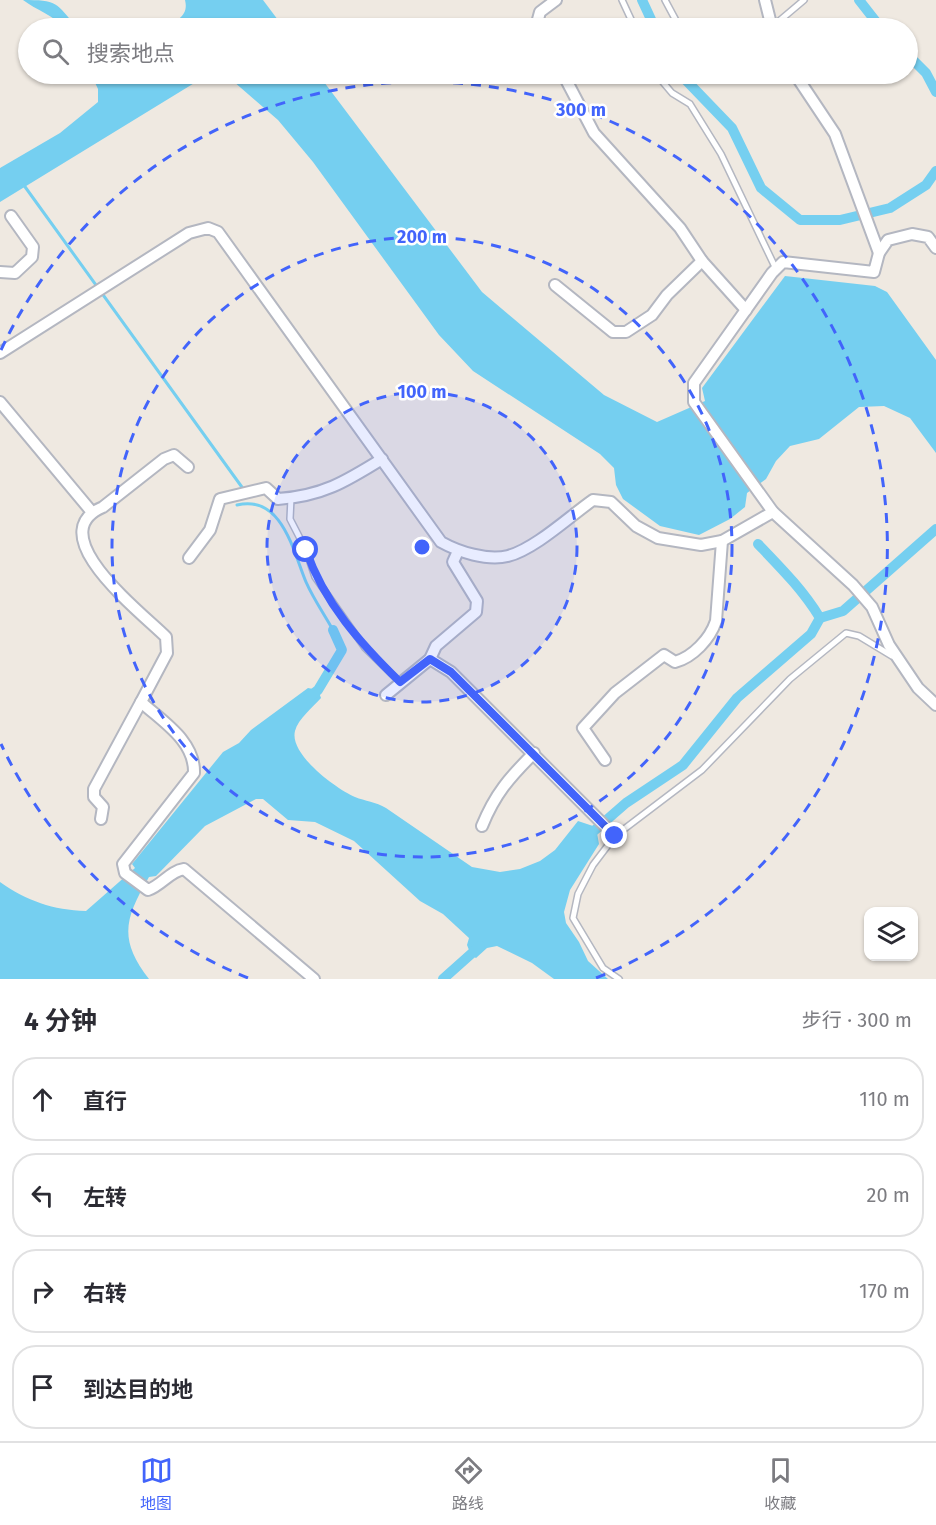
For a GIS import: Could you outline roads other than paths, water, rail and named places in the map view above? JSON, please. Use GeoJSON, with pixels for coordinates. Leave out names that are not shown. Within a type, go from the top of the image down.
{"type":"FeatureCollection","features":[{"type":"Feature","properties":{"kind":"street"},"geometry":{"type":"LineString","coordinates":[[538,18],[540,12],[556,0]]}},
{"type":"Feature","properties":{"kind":"street"},"geometry":{"type":"LineString","coordinates":[[765,0],[770,18]]}},
{"type":"Feature","properties":{"kind":"street"},"geometry":{"type":"LineString","coordinates":[[568,84],[594,133],[680,228],[702,261],[746,310]]}},
{"type":"Feature","properties":{"kind":"street"},"geometry":{"type":"LineString","coordinates":[[802,84],[835,134],[879,253]]}},
{"type":"Feature","properties":{"kind":"street"},"geometry":{"type":"LineString","coordinates":[[0,272],[15,273],[32,257],[33,247],[11,216]]}},
{"type":"Feature","properties":{"kind":"street"},"geometry":{"type":"LineString","coordinates":[[0,353],[189,233],[208,228],[218,232],[441,542],[458,551],[507,556],[527,547],[593,500],[611,502],[636,526],[658,538],[701,545],[722,541],[773,512]]}},
{"type":"Feature","properties":{"kind":"street"},"geometry":{"type":"LineString","coordinates":[[936,248],[927,237],[912,234],[888,240],[879,253],[874,272],[783,262],[776,268],[694,383],[694,402],[773,512],[853,585],[872,608],[899,660],[918,688],[936,705]]}},
{"type":"Feature","properties":{"kind":"street"},"geometry":{"type":"LineString","coordinates":[[555,285],[613,332],[626,332],[652,315],[666,295],[702,261]]}},
{"type":"Feature","properties":{"kind":"street"},"geometry":{"type":"LineString","coordinates":[[0,402],[91,512]]}},
{"type":"Feature","properties":{"kind":"street"},"geometry":{"type":"LineString","coordinates":[[101,819],[103,807],[94,797],[94,789],[167,653],[166,637],[92,563],[82,543],[83,524],[91,512],[103,507],[164,459],[174,455],[188,467]]}},
{"type":"Feature","properties":{"kind":"street"},"geometry":{"type":"LineString","coordinates":[[189,558],[210,530],[220,500],[266,488],[278,500],[316,495],[337,486],[382,459]]}},
{"type":"Feature","properties":{"kind":"street"},"geometry":{"type":"LineString","coordinates":[[606,760],[583,728],[615,693],[664,655],[675,662],[687,658],[712,633],[716,621],[722,541]]}},
{"type":"Feature","properties":{"kind":"street"},"geometry":{"type":"LineString","coordinates":[[386,695],[430,659],[436,646],[476,612],[477,602],[453,562],[458,551]]}},
{"type":"Feature","properties":{"kind":"street"},"geometry":{"type":"LineString","coordinates":[[430,659],[451,672],[588,807],[614,836]]}},
{"type":"Feature","properties":{"kind":"street"},"geometry":{"type":"LineString","coordinates":[[141,702],[190,747],[194,773],[123,864],[125,873],[148,890],[160,886],[177,870],[184,869],[314,979]]}},
{"type":"Feature","properties":{"kind":"street"},"geometry":{"type":"LineString","coordinates":[[482,826],[492,801],[501,787],[534,753]]}},
{"type":"Feature","properties":{"kind":"lane"},"geometry":{"type":"LineString","coordinates":[[622,0],[630,18]]}},
{"type":"Feature","properties":{"kind":"lane"},"geometry":{"type":"LineString","coordinates":[[664,0],[674,18]]}},
{"type":"Feature","properties":{"kind":"lane"},"geometry":{"type":"LineString","coordinates":[[783,18],[804,0]]}},
{"type":"Feature","properties":{"kind":"lane"},"geometry":{"type":"LineString","coordinates":[[664,84],[672,93],[690,104],[721,154],[776,268]]}},
{"type":"Feature","properties":{"kind":"lane"},"geometry":{"type":"LineString","coordinates":[[291,498],[290,519],[306,550],[315,577],[365,648],[400,682]]}},
{"type":"Feature","properties":{"kind":"lane"},"geometry":{"type":"LineString","coordinates":[[619,979],[603,968],[573,918],[578,894],[593,865],[614,836],[702,770],[790,679],[846,633],[859,636],[899,660]]}},
{"type":"Feature","properties":{"kind":"water"},"geometry":{"type":"Polygon","coordinates":[[[23,0],[55,4],[68,18],[53,18],[23,0]]]}},
{"type":"Feature","properties":{"kind":"water"},"geometry":{"type":"Polygon","coordinates":[[[185,0],[263,0],[276,18],[180,18],[184,14],[185,0]]]}},
{"type":"Feature","properties":{"kind":"water"},"geometry":{"type":"Polygon","coordinates":[[[96,84],[193,84],[0,202],[0,168],[60,133],[98,102],[96,84]]]}},
{"type":"Feature","properties":{"kind":"water"},"geometry":{"type":"Polygon","coordinates":[[[236,84],[326,84],[482,292],[604,395],[657,422],[705,401],[702,388],[785,276],[875,286],[887,292],[936,360],[936,453],[910,418],[884,406],[859,407],[819,439],[790,446],[776,461],[766,479],[747,493],[745,507],[730,519],[699,535],[660,526],[623,499],[616,485],[614,468],[600,454],[473,371],[439,335],[313,162],[278,120],[236,84]]]}},
{"type":"Feature","properties":{"kind":"water"},"geometry":{"type":"Polygon","coordinates":[[[308,688],[318,690],[321,698],[302,718],[295,731],[295,740],[306,760],[337,787],[355,797],[386,808],[472,867],[500,872],[520,869],[540,861],[555,850],[578,821],[596,827],[599,844],[570,890],[564,912],[566,923],[588,961],[608,979],[554,979],[532,963],[497,946],[487,948],[476,958],[471,955],[467,945],[469,938],[443,914],[420,901],[354,841],[315,822],[288,820],[263,799],[256,799],[205,826],[156,876],[149,877],[130,917],[128,928],[133,952],[149,979],[0,979],[0,882],[41,903],[62,909],[86,911],[135,868],[132,864],[223,752],[239,743],[251,730],[308,688]]]}},
{"type":"Feature","properties":{"kind":"waterway"},"geometry":{"type":"LineString","coordinates":[[642,0],[650,18]]}},
{"type":"Feature","properties":{"kind":"waterway"},"geometry":{"type":"LineString","coordinates":[[859,0],[873,18]]}},
{"type":"Feature","properties":{"kind":"waterway"},"geometry":{"type":"LineString","coordinates":[[918,65],[926,73],[936,92]]}},
{"type":"Feature","properties":{"kind":"waterway"},"geometry":{"type":"LineString","coordinates":[[690,84],[732,128],[761,188],[800,220],[840,220],[890,208],[926,185],[936,171]]}},
{"type":"Feature","properties":{"kind":"waterway"},"geometry":{"type":"LineString","coordinates":[[23,184],[244,490]]}},
{"type":"Feature","properties":{"kind":"waterway"},"geometry":{"type":"LineString","coordinates":[[237,505],[252,504],[265,508],[275,516],[284,528],[309,588],[333,630]]}},
{"type":"Feature","properties":{"kind":"waterway"},"geometry":{"type":"LineString","coordinates":[[820,618],[843,611],[936,529]]}},
{"type":"Feature","properties":{"kind":"waterway"},"geometry":{"type":"LineString","coordinates":[[587,837],[626,803],[683,765],[737,698],[811,634],[820,618],[799,589],[758,544]]}},
{"type":"Feature","properties":{"kind":"waterway"},"geometry":{"type":"LineString","coordinates":[[308,698],[318,690],[342,650],[333,630]]}},
{"type":"Feature","properties":{"kind":"waterway"},"geometry":{"type":"LineString","coordinates":[[443,979],[480,946]]}}]}
